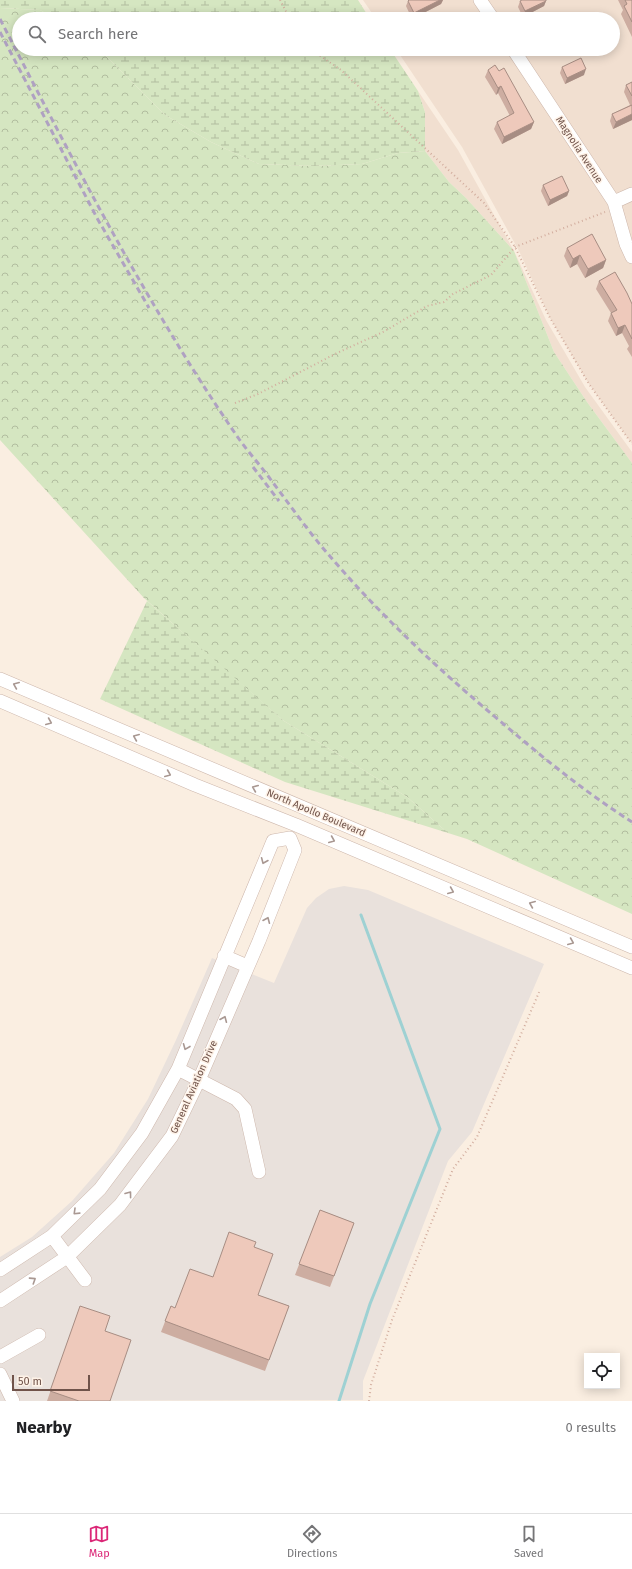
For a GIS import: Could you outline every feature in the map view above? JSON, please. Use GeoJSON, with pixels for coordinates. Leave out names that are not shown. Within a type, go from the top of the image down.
{"type":"FeatureCollection","features":[{"type":"Feature","properties":{"kind":"street"},"geometry":{"type":"LineString","coordinates":[[480,0],[488,12]]}},
{"type":"Feature","properties":{"kind":"street","name":"Magnolia Avenue"},"geometry":{"type":"LineString","coordinates":[[518,56],[614,202],[626,244],[632,257]]}},
{"type":"Feature","properties":{"kind":"street"},"geometry":{"type":"LineString","coordinates":[[614,202],[632,194]]}},
{"type":"Feature","properties":{"kind":"street","name":"North Apollo Boulevard"},"geometry":{"type":"LineString","coordinates":[[0,678],[304,809],[632,947]]}},
{"type":"Feature","properties":{"kind":"street","name":"North Apollo Boulevard"},"geometry":{"type":"LineString","coordinates":[[0,701],[195,785],[296,825],[632,968]]}},
{"type":"Feature","properties":{"kind":"street"},"geometry":{"type":"LineString","coordinates":[[0,1270],[52,1236],[100,1189],[142,1134],[178,1069],[273,841],[290,838],[304,809]]}},
{"type":"Feature","properties":{"kind":"street","name":"General Aviation Drive"},"geometry":{"type":"LineString","coordinates":[[0,1301],[67,1257],[120,1205],[172,1136],[199,1080],[276,900],[295,850],[290,838]]}},
{"type":"Feature","properties":{"kind":"street"},"geometry":{"type":"LineString","coordinates":[[224,956],[247,966]]}},
{"type":"Feature","properties":{"kind":"street"},"geometry":{"type":"LineString","coordinates":[[178,1069],[236,1099],[245,1109],[259,1172]]}},
{"type":"Feature","properties":{"kind":"street"},"geometry":{"type":"LineString","coordinates":[[52,1236],[85,1280]]}},
{"type":"Feature","properties":{"kind":"street"},"geometry":{"type":"LineString","coordinates":[[0,1357],[39,1335]]}},
{"type":"Feature","properties":{"kind":"street"},"geometry":{"type":"LineString","coordinates":[[0,1374],[13,1401]]}},
{"type":"Feature","properties":{"kind":"path"},"geometry":{"type":"LineString","coordinates":[[280,0],[286,12]]}},
{"type":"Feature","properties":{"kind":"path"},"geometry":{"type":"LineString","coordinates":[[320,56],[341,70],[484,203],[515,247],[550,318],[589,384],[632,444]]}},
{"type":"Feature","properties":{"kind":"path"},"geometry":{"type":"LineString","coordinates":[[235,403],[258,394],[335,354],[383,332],[427,306],[444,302],[453,294],[491,275],[515,247],[606,212],[614,202]]}},
{"type":"Feature","properties":{"kind":"path"},"geometry":{"type":"LineString","coordinates":[[369,1401],[371,1385],[392,1320],[453,1170],[477,1137],[540,990]]}},
{"type":"Feature","properties":{"kind":"shaded area"},"geometry":{"type":"Polygon","coordinates":[[[363,0],[632,0],[632,444],[589,384],[550,318],[519,251],[462,147],[401,56],[620,56],[620,12],[371,12],[363,0]]]}},
{"type":"Feature","properties":{"kind":"shaded area"},"geometry":{"type":"Polygon","coordinates":[[[418,91],[458,150],[514,251],[466,198],[449,182],[425,151],[425,112],[418,91]]]}},
{"type":"Feature","properties":{"kind":"shaded area"},"geometry":{"type":"Polygon","coordinates":[[[514,251],[546,320],[585,387],[632,452],[632,463],[587,402],[554,352],[514,251]]]}},
{"type":"Feature","properties":{"kind":"shaded area"},"geometry":{"type":"Polygon","coordinates":[[[344,886],[368,890],[544,964],[472,1132],[448,1161],[363,1381],[363,1400],[0,1401],[0,1257],[32,1237],[72,1201],[114,1153],[148,1099],[212,958],[274,983],[307,908],[316,898],[329,889],[344,886]]]}},
{"type":"Feature","properties":{"kind":"green space"},"geometry":{"type":"Polygon","coordinates":[[[0,0],[358,0],[366,12],[44,12],[40,10],[0,8],[0,0]]]}},
{"type":"Feature","properties":{"kind":"green space"},"geometry":{"type":"Polygon","coordinates":[[[0,8],[40,10],[44,12],[12,12],[12,56],[106,56],[165,115],[211,142],[259,164],[314,166],[362,164],[398,153],[425,151],[449,182],[466,198],[514,251],[554,352],[587,402],[632,463],[632,914],[467,839],[448,833],[407,797],[284,721],[144,598],[0,440],[0,8]]]}},
{"type":"Feature","properties":{"kind":"green space"},"geometry":{"type":"Polygon","coordinates":[[[106,56],[395,56],[418,91],[425,112],[425,151],[398,153],[362,164],[314,166],[259,164],[211,142],[165,115],[106,56]]]}},
{"type":"Feature","properties":{"kind":"green space"},"geometry":{"type":"Polygon","coordinates":[[[147,601],[284,721],[407,797],[448,833],[285,782],[100,699],[147,601]]]}},
{"type":"Feature","properties":{"kind":"building"},"geometry":{"type":"Polygon","coordinates":[[[440,0],[416,12],[414,12],[408,1],[440,0]]]}},
{"type":"Feature","properties":{"kind":"building"},"geometry":{"type":"Polygon","coordinates":[[[625,0],[632,0],[632,22],[624,6],[627,4],[625,0]]]}},
{"type":"Feature","properties":{"kind":"building"},"geometry":{"type":"Polygon","coordinates":[[[520,1],[546,1],[525,11],[520,1]]]}},
{"type":"Feature","properties":{"kind":"building"},"geometry":{"type":"Polygon","coordinates":[[[581,58],[586,69],[567,78],[562,67],[581,58]]]}},
{"type":"Feature","properties":{"kind":"building"},"geometry":{"type":"Polygon","coordinates":[[[495,65],[499,71],[504,68],[534,122],[504,137],[497,122],[514,113],[501,86],[498,88],[488,70],[495,65]]]}},
{"type":"Feature","properties":{"kind":"building"},"geometry":{"type":"Polygon","coordinates":[[[632,82],[632,96],[626,85],[632,82]]]}},
{"type":"Feature","properties":{"kind":"building"},"geometry":{"type":"Polygon","coordinates":[[[632,105],[632,114],[616,122],[612,114],[632,105]]]}},
{"type":"Feature","properties":{"kind":"building"},"geometry":{"type":"Polygon","coordinates":[[[562,176],[569,191],[550,200],[543,185],[562,176]]]}},
{"type":"Feature","properties":{"kind":"building"},"geometry":{"type":"Polygon","coordinates":[[[592,234],[606,260],[588,269],[580,255],[573,259],[567,248],[592,234]]]}},
{"type":"Feature","properties":{"kind":"building"},"geometry":{"type":"Polygon","coordinates":[[[615,272],[632,304],[632,339],[625,325],[618,328],[611,313],[617,310],[599,281],[615,272]]]}},
{"type":"Feature","properties":{"kind":"building"},"geometry":{"type":"Polygon","coordinates":[[[320,1210],[354,1223],[334,1276],[299,1264],[320,1210]]]}},
{"type":"Feature","properties":{"kind":"building"},"geometry":{"type":"Polygon","coordinates":[[[229,1232],[256,1242],[254,1247],[273,1254],[258,1295],[289,1306],[269,1360],[165,1321],[171,1306],[175,1308],[190,1269],[213,1277],[229,1232]]]}},
{"type":"Feature","properties":{"kind":"building"},"geometry":{"type":"Polygon","coordinates":[[[80,1306],[110,1316],[105,1331],[131,1340],[110,1401],[79,1401],[50,1391],[80,1306]]]}},
{"type":"Feature","properties":{"kind":"waterway"},"geometry":{"type":"LineString","coordinates":[[339,1401],[370,1304],[440,1129],[361,915]]}},
{"type":"Feature","properties":{"kind":"railway"},"geometry":{"type":"LineString","coordinates":[[0,19],[12,42]]}},
{"type":"Feature","properties":{"kind":"railway"},"geometry":{"type":"LineString","coordinates":[[0,32],[12,55]]}},
{"type":"Feature","properties":{"kind":"railway"},"geometry":{"type":"LineString","coordinates":[[13,56],[97,218],[149,308]]}},
{"type":"Feature","properties":{"kind":"railway"},"geometry":{"type":"LineString","coordinates":[[19,56],[84,180],[142,285],[173,337],[205,389],[239,439],[313,536],[368,599],[455,682],[564,774],[597,799],[632,822]]}},
{"type":"Feature","properties":{"kind":"railway"},"geometry":{"type":"LineString","coordinates":[[253,467],[279,501]]}}]}
